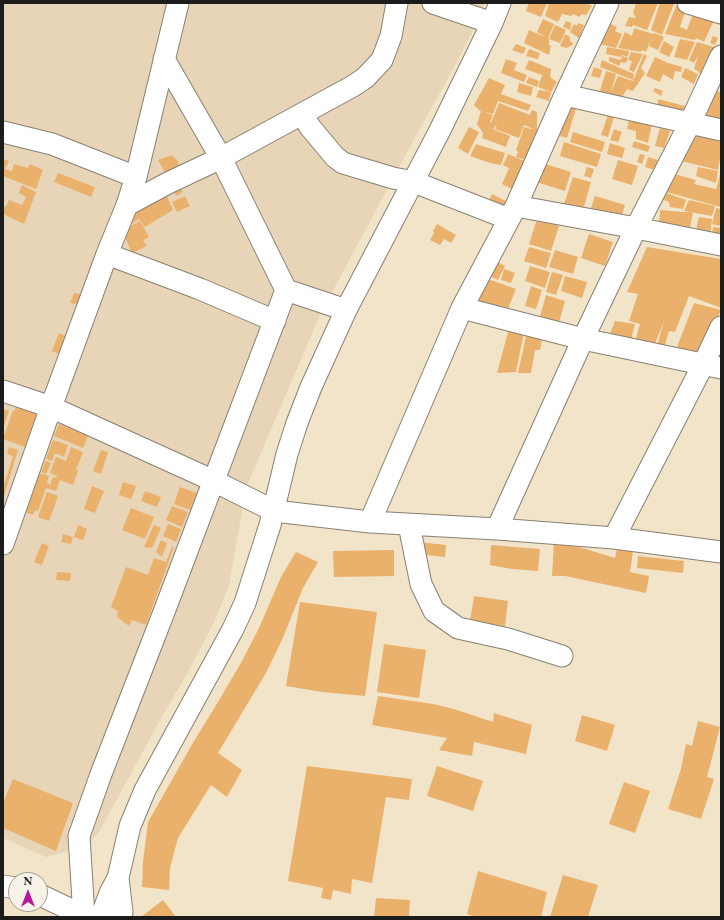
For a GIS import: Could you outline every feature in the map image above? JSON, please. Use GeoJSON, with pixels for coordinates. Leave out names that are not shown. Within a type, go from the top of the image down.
{"type":"FeatureCollection","features":[{"type":"Feature","properties":{"kind":"street"},"geometry":{"type":"LineString","coordinates":[[3,544],[51,407],[107,254],[127,205],[136,176],[178,3]]}},
{"type":"Feature","properties":{"kind":"street"},"geometry":{"type":"LineString","coordinates":[[127,205],[168,183],[221,158],[365,78],[382,60],[392,36],[397,3]]}},
{"type":"Feature","properties":{"kind":"street"},"geometry":{"type":"LineString","coordinates":[[433,3],[492,24]]}},
{"type":"Feature","properties":{"kind":"street"},"geometry":{"type":"LineString","coordinates":[[90,917],[104,909],[118,878],[130,826],[145,790],[239,617],[245,603],[274,511],[297,423],[311,387],[346,310],[443,126],[492,24],[500,3]]}},
{"type":"Feature","properties":{"kind":"street"},"geometry":{"type":"LineString","coordinates":[[370,522],[462,308],[512,213],[608,3]]}},
{"type":"Feature","properties":{"kind":"street"},"geometry":{"type":"LineString","coordinates":[[688,3],[721,13]]}},
{"type":"Feature","properties":{"kind":"street"},"geometry":{"type":"LineString","coordinates":[[497,529],[583,339],[636,228],[690,123],[721,56]]}},
{"type":"Feature","properties":{"kind":"street"},"geometry":{"type":"LineString","coordinates":[[164,59],[221,158],[286,290],[346,310]]}},
{"type":"Feature","properties":{"kind":"street"},"geometry":{"type":"LineString","coordinates":[[565,95],[721,130]]}},
{"type":"Feature","properties":{"kind":"street"},"geometry":{"type":"LineString","coordinates":[[302,114],[310,127],[335,158],[343,163],[393,178],[414,182],[512,213],[636,228],[721,245]]}},
{"type":"Feature","properties":{"kind":"street"},"geometry":{"type":"LineString","coordinates":[[3,132],[52,144],[136,176]]}},
{"type":"Feature","properties":{"kind":"street"},"geometry":{"type":"LineString","coordinates":[[107,254],[200,289],[275,321]]}},
{"type":"Feature","properties":{"kind":"street"},"geometry":{"type":"LineString","coordinates":[[90,917],[79,836],[101,774],[167,605],[286,290]]}},
{"type":"Feature","properties":{"kind":"street"},"geometry":{"type":"LineString","coordinates":[[462,308],[583,339],[712,367]]}},
{"type":"Feature","properties":{"kind":"street"},"geometry":{"type":"LineString","coordinates":[[614,538],[712,367],[721,326]]}},
{"type":"Feature","properties":{"kind":"street"},"geometry":{"type":"LineString","coordinates":[[3,392],[51,407],[214,481],[274,511],[370,522],[497,529],[614,538],[721,552]]}},
{"type":"Feature","properties":{"kind":"street"},"geometry":{"type":"LineString","coordinates":[[409,525],[421,584],[434,611],[458,628],[508,639],[562,656]]}},
{"type":"Feature","properties":{"kind":"street"},"geometry":{"type":"LineString","coordinates":[[118,878],[122,912],[121,917]]}},
{"type":"Feature","properties":{"kind":"street"},"geometry":{"type":"LineString","coordinates":[[48,899],[90,917]]}},
{"type":"Feature","properties":{"kind":"shaded area"},"geometry":{"type":"Polygon","coordinates":[[[3,3],[484,3],[478,21],[451,73],[320,315],[246,488],[229,586],[213,624],[187,674],[99,832],[88,845],[46,857],[3,838],[3,3]]]}},
{"type":"Feature","properties":{"kind":"building"},"geometry":{"type":"Polygon","coordinates":[[[529,3],[547,3],[541,17],[526,11],[529,3]]]}},
{"type":"Feature","properties":{"kind":"building"},"geometry":{"type":"Polygon","coordinates":[[[549,3],[586,3],[592,6],[586,15],[581,14],[580,17],[573,14],[571,16],[562,14],[558,22],[545,16],[549,3]]]}},
{"type":"Feature","properties":{"kind":"building"},"geometry":{"type":"Polygon","coordinates":[[[636,3],[658,3],[647,30],[633,25],[632,27],[625,26],[629,17],[636,18],[633,13],[636,3]]]}},
{"type":"Feature","properties":{"kind":"building"},"geometry":{"type":"Polygon","coordinates":[[[660,3],[674,4],[662,35],[651,30],[660,3]]]}},
{"type":"Feature","properties":{"kind":"building"},"geometry":{"type":"Polygon","coordinates":[[[676,6],[686,9],[680,27],[687,30],[694,11],[715,18],[704,42],[696,38],[695,40],[665,34],[676,6]]]}},
{"type":"Feature","properties":{"kind":"building"},"geometry":{"type":"Polygon","coordinates":[[[543,19],[554,24],[548,39],[549,45],[551,45],[549,55],[524,43],[529,30],[545,37],[537,32],[543,19]]]}},
{"type":"Feature","properties":{"kind":"building"},"geometry":{"type":"Polygon","coordinates":[[[566,21],[571,23],[570,30],[563,27],[566,21]]]}},
{"type":"Feature","properties":{"kind":"building"},"geometry":{"type":"Polygon","coordinates":[[[578,23],[584,25],[579,38],[570,32],[574,24],[577,26],[578,23]]]}},
{"type":"Feature","properties":{"kind":"building"},"geometry":{"type":"Polygon","coordinates":[[[609,23],[617,27],[615,31],[622,34],[616,48],[600,44],[609,23]]]}},
{"type":"Feature","properties":{"kind":"building"},"geometry":{"type":"Polygon","coordinates":[[[555,25],[566,30],[560,43],[549,39],[555,25]]]}},
{"type":"Feature","properties":{"kind":"building"},"geometry":{"type":"Polygon","coordinates":[[[634,28],[664,37],[658,50],[649,46],[652,36],[646,52],[642,50],[641,52],[618,48],[625,32],[632,36],[634,28]]]}},
{"type":"Feature","properties":{"kind":"building"},"geometry":{"type":"Polygon","coordinates":[[[565,34],[570,37],[570,41],[573,43],[573,45],[566,48],[560,46],[565,34]]]}},
{"type":"Feature","properties":{"kind":"building"},"geometry":{"type":"Polygon","coordinates":[[[713,36],[718,38],[715,45],[710,43],[713,36]]]}},
{"type":"Feature","properties":{"kind":"building"},"geometry":{"type":"Polygon","coordinates":[[[680,39],[695,42],[687,60],[674,57],[680,39]]]}},
{"type":"Feature","properties":{"kind":"building"},"geometry":{"type":"Polygon","coordinates":[[[664,41],[674,47],[669,57],[659,52],[664,41]]]}},
{"type":"Feature","properties":{"kind":"building"},"geometry":{"type":"Polygon","coordinates":[[[697,42],[721,49],[701,76],[698,71],[694,69],[698,56],[694,63],[689,60],[697,42]]]}},
{"type":"Feature","properties":{"kind":"building"},"geometry":{"type":"Polygon","coordinates":[[[516,44],[526,48],[523,54],[512,50],[516,44]]]}},
{"type":"Feature","properties":{"kind":"building"},"geometry":{"type":"Polygon","coordinates":[[[607,47],[629,51],[628,57],[606,54],[607,47]]]}},
{"type":"Feature","properties":{"kind":"building"},"geometry":{"type":"Polygon","coordinates":[[[529,49],[540,53],[538,59],[526,56],[529,49]]]}},
{"type":"Feature","properties":{"kind":"building"},"geometry":{"type":"Polygon","coordinates":[[[631,52],[643,54],[634,72],[629,70],[632,61],[628,60],[631,52]]]}},
{"type":"Feature","properties":{"kind":"building"},"geometry":{"type":"Polygon","coordinates":[[[644,54],[647,56],[641,68],[645,73],[633,91],[627,89],[622,97],[599,94],[606,71],[616,74],[611,92],[618,76],[633,81],[644,54]]]}},
{"type":"Feature","properties":{"kind":"building"},"geometry":{"type":"Polygon","coordinates":[[[622,56],[628,58],[626,63],[621,62],[619,66],[609,61],[609,57],[621,60],[622,56]]]}},
{"type":"Feature","properties":{"kind":"building"},"geometry":{"type":"Polygon","coordinates":[[[655,57],[682,67],[681,72],[675,71],[673,80],[663,74],[660,82],[646,76],[655,57]]]}},
{"type":"Feature","properties":{"kind":"building"},"geometry":{"type":"Polygon","coordinates":[[[506,59],[517,63],[514,70],[527,75],[524,82],[501,73],[506,59]]]}},
{"type":"Feature","properties":{"kind":"building"},"geometry":{"type":"Polygon","coordinates":[[[529,60],[551,69],[550,77],[557,82],[551,92],[538,87],[544,70],[542,75],[525,69],[529,60]]]}},
{"type":"Feature","properties":{"kind":"building"},"geometry":{"type":"Polygon","coordinates":[[[602,60],[634,74],[633,80],[600,67],[602,60]]]}},
{"type":"Feature","properties":{"kind":"building"},"geometry":{"type":"Polygon","coordinates":[[[594,67],[602,70],[600,78],[591,76],[594,67]]]}},
{"type":"Feature","properties":{"kind":"building"},"geometry":{"type":"Polygon","coordinates":[[[685,68],[698,74],[694,84],[681,77],[685,68]]]}},
{"type":"Feature","properties":{"kind":"building"},"geometry":{"type":"Polygon","coordinates":[[[529,77],[539,81],[537,87],[526,83],[529,77]]]}},
{"type":"Feature","properties":{"kind":"building"},"geometry":{"type":"Polygon","coordinates":[[[489,78],[505,85],[501,94],[531,105],[528,111],[498,101],[493,114],[480,111],[474,105],[489,78]]]}},
{"type":"Feature","properties":{"kind":"building"},"geometry":{"type":"Polygon","coordinates":[[[519,83],[533,87],[531,96],[517,92],[519,83]]]}},
{"type":"Feature","properties":{"kind":"building"},"geometry":{"type":"Polygon","coordinates":[[[655,88],[663,91],[661,96],[653,91],[655,88]]]}},
{"type":"Feature","properties":{"kind":"building"},"geometry":{"type":"Polygon","coordinates":[[[539,90],[551,92],[549,101],[536,97],[539,90]]]}},
{"type":"Feature","properties":{"kind":"building"},"geometry":{"type":"Polygon","coordinates":[[[715,90],[721,93],[721,125],[700,119],[715,90]]]}},
{"type":"Feature","properties":{"kind":"building"},"geometry":{"type":"Polygon","coordinates":[[[658,99],[689,107],[685,117],[657,110],[658,99]]]}},
{"type":"Feature","properties":{"kind":"building"},"geometry":{"type":"Polygon","coordinates":[[[499,103],[530,115],[532,110],[537,112],[537,131],[526,160],[516,157],[518,152],[516,150],[524,127],[535,130],[524,125],[519,138],[495,129],[497,124],[493,129],[510,136],[506,147],[482,138],[483,133],[477,124],[481,111],[493,115],[490,122],[491,123],[499,103]]]}},
{"type":"Feature","properties":{"kind":"building"},"geometry":{"type":"Polygon","coordinates":[[[569,107],[576,109],[567,138],[560,136],[569,107]]]}},
{"type":"Feature","properties":{"kind":"building"},"geometry":{"type":"Polygon","coordinates":[[[608,115],[614,117],[608,137],[601,135],[608,115]]]}},
{"type":"Feature","properties":{"kind":"building"},"geometry":{"type":"Polygon","coordinates":[[[629,119],[652,124],[648,143],[636,139],[636,131],[627,129],[629,119]]]}},
{"type":"Feature","properties":{"kind":"building"},"geometry":{"type":"Polygon","coordinates":[[[469,127],[479,132],[468,154],[458,148],[469,127]]]}},
{"type":"Feature","properties":{"kind":"building"},"geometry":{"type":"Polygon","coordinates":[[[660,128],[670,131],[664,148],[655,146],[660,128]]]}},
{"type":"Feature","properties":{"kind":"building"},"geometry":{"type":"Polygon","coordinates":[[[614,129],[622,132],[618,142],[610,140],[614,129]]]}},
{"type":"Feature","properties":{"kind":"building"},"geometry":{"type":"Polygon","coordinates":[[[692,130],[721,136],[721,153],[718,170],[681,161],[692,130]]]}},
{"type":"Feature","properties":{"kind":"building"},"geometry":{"type":"Polygon","coordinates":[[[573,132],[605,142],[602,152],[570,142],[573,132]]]}},
{"type":"Feature","properties":{"kind":"building"},"geometry":{"type":"Polygon","coordinates":[[[634,141],[650,146],[648,152],[632,147],[634,141]]]}},
{"type":"Feature","properties":{"kind":"building"},"geometry":{"type":"Polygon","coordinates":[[[564,142],[601,154],[597,167],[560,156],[564,142]]]}},
{"type":"Feature","properties":{"kind":"building"},"geometry":{"type":"Polygon","coordinates":[[[610,143],[625,148],[622,158],[607,154],[610,143]]]}},
{"type":"Feature","properties":{"kind":"building"},"geometry":{"type":"Polygon","coordinates":[[[476,144],[505,153],[501,165],[470,156],[476,144]]]}},
{"type":"Feature","properties":{"kind":"building"},"geometry":{"type":"Polygon","coordinates":[[[508,154],[524,161],[512,189],[502,184],[509,168],[503,165],[508,154]]]}},
{"type":"Feature","properties":{"kind":"building"},"geometry":{"type":"Polygon","coordinates":[[[640,154],[645,155],[642,164],[637,162],[640,154]]]}},
{"type":"Feature","properties":{"kind":"building"},"geometry":{"type":"Polygon","coordinates":[[[172,155],[175,159],[176,158],[182,171],[169,180],[158,160],[172,155]]]}},
{"type":"Feature","properties":{"kind":"building"},"geometry":{"type":"Polygon","coordinates":[[[648,157],[658,160],[655,170],[645,167],[648,157]]]}},
{"type":"Feature","properties":{"kind":"building"},"geometry":{"type":"Polygon","coordinates":[[[3,159],[9,161],[5,169],[12,171],[14,164],[28,168],[30,164],[43,170],[36,189],[3,176],[3,159]]]}},
{"type":"Feature","properties":{"kind":"building"},"geometry":{"type":"Polygon","coordinates":[[[618,160],[638,166],[632,185],[612,179],[618,160]]]}},
{"type":"Feature","properties":{"kind":"building"},"geometry":{"type":"Polygon","coordinates":[[[542,163],[571,172],[565,191],[536,182],[542,163]]]}},
{"type":"Feature","properties":{"kind":"building"},"geometry":{"type":"Polygon","coordinates":[[[587,167],[594,169],[591,178],[584,176],[587,167]]]}},
{"type":"Feature","properties":{"kind":"building"},"geometry":{"type":"Polygon","coordinates":[[[698,167],[718,171],[716,183],[696,176],[698,167]]]}},
{"type":"Feature","properties":{"kind":"building"},"geometry":{"type":"Polygon","coordinates":[[[58,173],[95,187],[91,197],[54,182],[58,173]]]}},
{"type":"Feature","properties":{"kind":"building"},"geometry":{"type":"Polygon","coordinates":[[[720,173],[721,207],[666,192],[674,174],[696,180],[694,184],[716,189],[720,173]]]}},
{"type":"Feature","properties":{"kind":"building"},"geometry":{"type":"Polygon","coordinates":[[[573,177],[591,182],[583,210],[564,204],[573,177]]]}},
{"type":"Feature","properties":{"kind":"building"},"geometry":{"type":"Polygon","coordinates":[[[22,185],[36,192],[24,224],[3,214],[3,206],[6,207],[9,200],[22,205],[26,197],[19,193],[22,185]]]}},
{"type":"Feature","properties":{"kind":"building"},"geometry":{"type":"Polygon","coordinates":[[[178,185],[183,192],[177,196],[172,188],[178,185]]]}},
{"type":"Feature","properties":{"kind":"building"},"geometry":{"type":"Polygon","coordinates":[[[164,189],[173,210],[145,227],[139,219],[131,224],[131,217],[136,211],[164,189]]]}},
{"type":"Feature","properties":{"kind":"building"},"geometry":{"type":"Polygon","coordinates":[[[664,192],[686,200],[683,209],[670,207],[669,202],[661,199],[664,192]]]}},
{"type":"Feature","properties":{"kind":"building"},"geometry":{"type":"Polygon","coordinates":[[[492,194],[506,201],[502,208],[488,202],[492,194]]]}},
{"type":"Feature","properties":{"kind":"building"},"geometry":{"type":"Polygon","coordinates":[[[185,196],[190,206],[177,212],[172,202],[185,196]]]}},
{"type":"Feature","properties":{"kind":"building"},"geometry":{"type":"Polygon","coordinates":[[[595,196],[625,205],[621,218],[591,208],[595,196]]]}},
{"type":"Feature","properties":{"kind":"building"},"geometry":{"type":"Polygon","coordinates":[[[689,200],[715,206],[712,216],[684,211],[689,200]]]}},
{"type":"Feature","properties":{"kind":"building"},"geometry":{"type":"Polygon","coordinates":[[[716,208],[721,209],[721,226],[712,224],[716,208]]]}},
{"type":"Feature","properties":{"kind":"building"},"geometry":{"type":"Polygon","coordinates":[[[660,210],[693,212],[689,233],[659,228],[660,210]]]}},
{"type":"Feature","properties":{"kind":"building"},"geometry":{"type":"Polygon","coordinates":[[[699,217],[712,219],[710,238],[696,236],[699,217]]]}},
{"type":"Feature","properties":{"kind":"building"},"geometry":{"type":"Polygon","coordinates":[[[537,219],[559,226],[551,251],[529,244],[537,219]]]}},
{"type":"Feature","properties":{"kind":"building"},"geometry":{"type":"Polygon","coordinates":[[[140,221],[149,237],[143,240],[147,246],[132,253],[125,237],[127,228],[140,221]]]}},
{"type":"Feature","properties":{"kind":"building"},"geometry":{"type":"Polygon","coordinates":[[[437,224],[456,235],[451,243],[444,239],[440,245],[430,240],[437,224]]]}},
{"type":"Feature","properties":{"kind":"building"},"geometry":{"type":"Polygon","coordinates":[[[713,227],[721,228],[721,240],[712,237],[713,227]]]}},
{"type":"Feature","properties":{"kind":"building"},"geometry":{"type":"Polygon","coordinates":[[[589,234],[613,242],[605,266],[581,258],[589,234]]]}},
{"type":"Feature","properties":{"kind":"building"},"geometry":{"type":"Polygon","coordinates":[[[529,247],[551,253],[546,268],[524,261],[529,247]]]}},
{"type":"Feature","properties":{"kind":"building"},"geometry":{"type":"Polygon","coordinates":[[[647,247],[721,259],[721,308],[689,296],[675,332],[669,331],[664,348],[657,346],[664,321],[655,344],[635,341],[640,324],[629,321],[638,294],[627,292],[647,247]]]}},
{"type":"Feature","properties":{"kind":"building"},"geometry":{"type":"Polygon","coordinates":[[[555,250],[578,257],[573,274],[549,267],[555,250]]]}},
{"type":"Feature","properties":{"kind":"building"},"geometry":{"type":"Polygon","coordinates":[[[496,261],[505,266],[498,280],[488,275],[496,261]]]}},
{"type":"Feature","properties":{"kind":"building"},"geometry":{"type":"Polygon","coordinates":[[[530,266],[550,272],[545,288],[525,281],[530,266]]]}},
{"type":"Feature","properties":{"kind":"building"},"geometry":{"type":"Polygon","coordinates":[[[504,269],[515,273],[511,283],[501,280],[504,269]]]}},
{"type":"Feature","properties":{"kind":"building"},"geometry":{"type":"Polygon","coordinates":[[[552,272],[563,275],[556,295],[546,292],[552,272]]]}},
{"type":"Feature","properties":{"kind":"building"},"geometry":{"type":"Polygon","coordinates":[[[565,276],[587,282],[582,298],[561,291],[565,276]]]}},
{"type":"Feature","properties":{"kind":"building"},"geometry":{"type":"Polygon","coordinates":[[[488,279],[516,289],[506,314],[478,304],[488,279]]]}},
{"type":"Feature","properties":{"kind":"building"},"geometry":{"type":"Polygon","coordinates":[[[531,286],[542,290],[536,309],[525,306],[531,286]]]}},
{"type":"Feature","properties":{"kind":"building"},"geometry":{"type":"Polygon","coordinates":[[[74,293],[81,294],[78,304],[70,303],[74,293]]]}},
{"type":"Feature","properties":{"kind":"building"},"geometry":{"type":"Polygon","coordinates":[[[546,295],[565,301],[558,326],[539,320],[546,295]]]}},
{"type":"Feature","properties":{"kind":"building"},"geometry":{"type":"Polygon","coordinates":[[[694,303],[721,310],[700,355],[677,347],[694,303]]]}},
{"type":"Feature","properties":{"kind":"building"},"geometry":{"type":"Polygon","coordinates":[[[615,321],[635,324],[632,335],[633,342],[609,336],[615,321]]]}},
{"type":"Feature","properties":{"kind":"building"},"geometry":{"type":"Polygon","coordinates":[[[509,328],[524,333],[516,372],[497,373],[509,328]]]}},
{"type":"Feature","properties":{"kind":"building"},"geometry":{"type":"Polygon","coordinates":[[[527,331],[542,339],[540,350],[535,350],[531,373],[518,373],[527,331]]]}},
{"type":"Feature","properties":{"kind":"building"},"geometry":{"type":"Polygon","coordinates":[[[59,333],[66,336],[60,354],[52,351],[59,333]]]}},
{"type":"Feature","properties":{"kind":"building"},"geometry":{"type":"Polygon","coordinates":[[[17,407],[37,414],[25,447],[3,439],[12,413],[17,407]]]}},
{"type":"Feature","properties":{"kind":"building"},"geometry":{"type":"Polygon","coordinates":[[[3,409],[9,411],[3,429],[3,409]]]}},
{"type":"Feature","properties":{"kind":"building"},"geometry":{"type":"Polygon","coordinates":[[[59,424],[88,436],[83,448],[54,436],[59,424]]]}},
{"type":"Feature","properties":{"kind":"building"},"geometry":{"type":"Polygon","coordinates":[[[53,440],[68,445],[64,457],[55,453],[52,461],[46,459],[53,440]]]}},
{"type":"Feature","properties":{"kind":"building"},"geometry":{"type":"Polygon","coordinates":[[[9,447],[18,450],[3,499],[3,488],[13,456],[7,454],[9,447]]]}},
{"type":"Feature","properties":{"kind":"building"},"geometry":{"type":"Polygon","coordinates":[[[71,447],[83,452],[76,470],[78,471],[73,485],[60,480],[56,491],[46,488],[38,511],[35,510],[33,515],[25,512],[39,473],[49,476],[47,483],[50,485],[53,477],[56,478],[57,476],[50,473],[56,457],[66,461],[71,447]]]}},
{"type":"Feature","properties":{"kind":"building"},"geometry":{"type":"Polygon","coordinates":[[[101,450],[108,452],[101,474],[93,471],[101,450]]]}},
{"type":"Feature","properties":{"kind":"building"},"geometry":{"type":"Polygon","coordinates":[[[46,461],[51,463],[46,474],[41,472],[46,461]]]}},
{"type":"Feature","properties":{"kind":"building"},"geometry":{"type":"Polygon","coordinates":[[[123,482],[136,486],[131,499],[119,495],[123,482]]]}},
{"type":"Feature","properties":{"kind":"building"},"geometry":{"type":"Polygon","coordinates":[[[92,486],[104,491],[95,513],[84,509],[92,486]]]}},
{"type":"Feature","properties":{"kind":"building"},"geometry":{"type":"Polygon","coordinates":[[[180,487],[197,493],[190,510],[174,504],[180,487]]]}},
{"type":"Feature","properties":{"kind":"building"},"geometry":{"type":"Polygon","coordinates":[[[145,491],[161,497],[157,507],[141,501],[145,491]]]}},
{"type":"Feature","properties":{"kind":"building"},"geometry":{"type":"Polygon","coordinates":[[[47,492],[58,496],[49,521],[38,517],[47,492]]]}},
{"type":"Feature","properties":{"kind":"building"},"geometry":{"type":"Polygon","coordinates":[[[172,506],[188,512],[182,527],[166,520],[172,506]]]}},
{"type":"Feature","properties":{"kind":"building"},"geometry":{"type":"Polygon","coordinates":[[[131,508],[154,517],[145,539],[122,530],[131,508]]]}},
{"type":"Feature","properties":{"kind":"building"},"geometry":{"type":"Polygon","coordinates":[[[168,524],[181,529],[176,542],[163,536],[168,524]]]}},
{"type":"Feature","properties":{"kind":"building"},"geometry":{"type":"Polygon","coordinates":[[[78,525],[87,529],[83,540],[74,537],[78,525]]]}},
{"type":"Feature","properties":{"kind":"building"},"geometry":{"type":"Polygon","coordinates":[[[154,525],[161,528],[152,548],[144,547],[154,525]]]}},
{"type":"Feature","properties":{"kind":"building"},"geometry":{"type":"Polygon","coordinates":[[[63,534],[73,537],[71,544],[61,542],[63,534]]]}},
{"type":"Feature","properties":{"kind":"building"},"geometry":{"type":"Polygon","coordinates":[[[161,540],[167,543],[162,557],[156,552],[161,540]]]}},
{"type":"Feature","properties":{"kind":"building"},"geometry":{"type":"Polygon","coordinates":[[[419,542],[446,545],[445,557],[417,554],[419,542]]]}},
{"type":"Feature","properties":{"kind":"building"},"geometry":{"type":"Polygon","coordinates":[[[42,543],[49,546],[42,565],[34,562],[42,543]]]}},
{"type":"Feature","properties":{"kind":"building"},"geometry":{"type":"Polygon","coordinates":[[[554,543],[566,543],[615,558],[617,549],[633,551],[630,572],[649,576],[646,593],[565,576],[552,576],[554,543]]]}},
{"type":"Feature","properties":{"kind":"building"},"geometry":{"type":"Polygon","coordinates":[[[491,545],[540,549],[538,571],[512,569],[490,565],[491,545]]]}},
{"type":"Feature","properties":{"kind":"building"},"geometry":{"type":"Polygon","coordinates":[[[172,547],[174,547],[146,625],[132,620],[129,626],[117,617],[118,611],[111,607],[126,567],[148,575],[154,558],[166,562],[172,547]]]}},
{"type":"Feature","properties":{"kind":"building"},"geometry":{"type":"Polygon","coordinates":[[[394,550],[394,576],[334,577],[333,551],[394,550]]]}},
{"type":"Feature","properties":{"kind":"building"},"geometry":{"type":"Polygon","coordinates":[[[296,552],[318,562],[303,588],[282,640],[266,673],[218,753],[242,770],[227,797],[211,785],[178,838],[170,868],[169,890],[142,887],[143,862],[148,822],[242,661],[259,628],[281,577],[296,552]]]}},
{"type":"Feature","properties":{"kind":"building"},"geometry":{"type":"Polygon","coordinates":[[[638,556],[684,561],[683,573],[637,568],[638,556]]]}},
{"type":"Feature","properties":{"kind":"building"},"geometry":{"type":"Polygon","coordinates":[[[57,572],[71,573],[70,581],[56,580],[57,572]]]}},
{"type":"Feature","properties":{"kind":"building"},"geometry":{"type":"Polygon","coordinates":[[[474,596],[508,601],[505,626],[470,621],[474,596]]]}},
{"type":"Feature","properties":{"kind":"building"},"geometry":{"type":"Polygon","coordinates":[[[300,602],[377,612],[365,696],[322,692],[286,686],[300,602]]]}},
{"type":"Feature","properties":{"kind":"building"},"geometry":{"type":"Polygon","coordinates":[[[384,644],[426,650],[419,698],[377,692],[384,644]]]}},
{"type":"Feature","properties":{"kind":"building"},"geometry":{"type":"Polygon","coordinates":[[[378,696],[433,704],[454,709],[493,722],[494,713],[532,725],[526,754],[474,742],[472,756],[439,750],[447,738],[372,725],[378,696]]]}},
{"type":"Feature","properties":{"kind":"building"},"geometry":{"type":"Polygon","coordinates":[[[582,715],[615,725],[607,751],[575,741],[582,715]]]}},
{"type":"Feature","properties":{"kind":"building"},"geometry":{"type":"Polygon","coordinates":[[[698,721],[720,727],[707,777],[714,779],[701,819],[668,809],[681,769],[686,744],[692,746],[698,721]]]}},
{"type":"Feature","properties":{"kind":"building"},"geometry":{"type":"Polygon","coordinates":[[[307,766],[412,779],[409,800],[386,797],[372,883],[352,879],[351,894],[333,890],[331,900],[321,898],[323,888],[288,881],[307,766]]]}},
{"type":"Feature","properties":{"kind":"building"},"geometry":{"type":"Polygon","coordinates":[[[437,766],[483,781],[473,811],[427,796],[437,766]]]}},
{"type":"Feature","properties":{"kind":"building"},"geometry":{"type":"Polygon","coordinates":[[[13,779],[73,803],[56,851],[3,828],[3,803],[13,779]]]}},
{"type":"Feature","properties":{"kind":"building"},"geometry":{"type":"Polygon","coordinates":[[[624,782],[650,791],[635,833],[609,824],[624,782]]]}},
{"type":"Feature","properties":{"kind":"building"},"geometry":{"type":"Polygon","coordinates":[[[478,871],[547,892],[541,917],[477,917],[467,914],[478,871]]]}},
{"type":"Feature","properties":{"kind":"building"},"geometry":{"type":"Polygon","coordinates":[[[563,875],[598,885],[588,917],[550,917],[563,875]]]}},
{"type":"Feature","properties":{"kind":"building"},"geometry":{"type":"Polygon","coordinates":[[[376,898],[410,900],[409,917],[374,917],[376,898]]]}},
{"type":"Feature","properties":{"kind":"building"},"geometry":{"type":"Polygon","coordinates":[[[163,900],[176,917],[141,917],[163,900]]]}}]}
